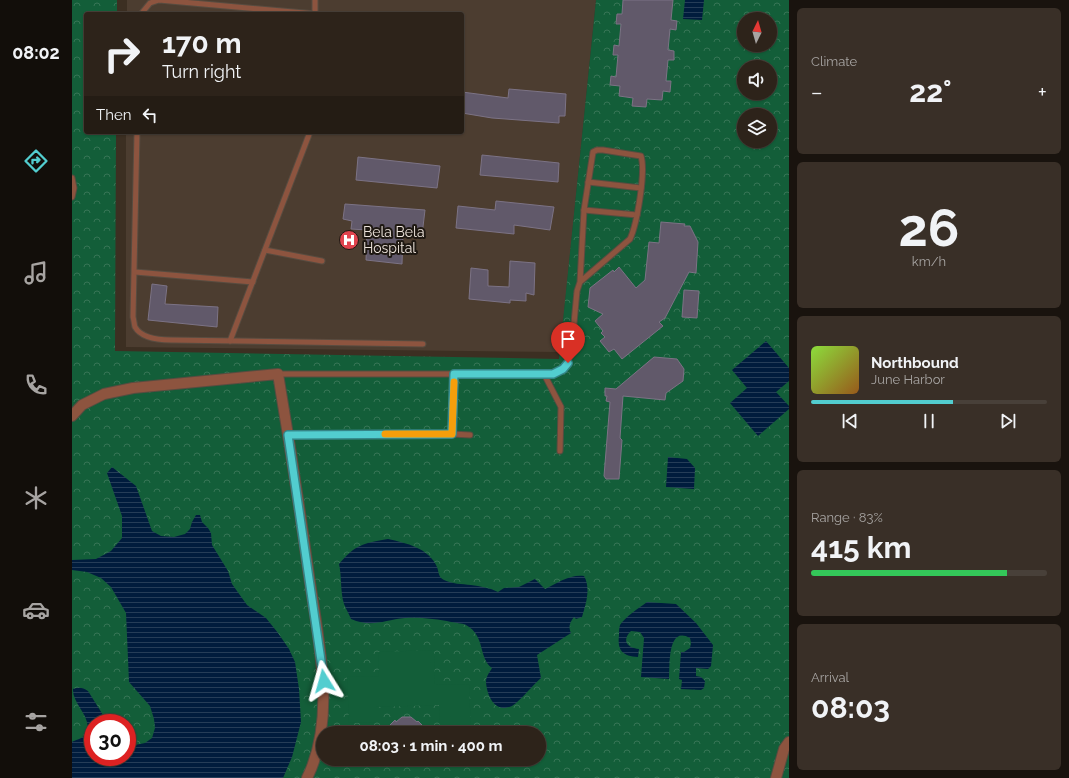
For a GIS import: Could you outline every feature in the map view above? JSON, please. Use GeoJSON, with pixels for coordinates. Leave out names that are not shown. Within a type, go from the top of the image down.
{"type":"FeatureCollection","features":[{"type":"Feature","properties":{"kind":"street"},"geometry":{"type":"LineString","coordinates":[[72,416],[82,405],[104,394],[133,388],[278,374],[324,681],[322,731],[314,764],[307,778]]}},
{"type":"Feature","properties":{"kind":"street"},"geometry":{"type":"LineString","coordinates":[[776,778],[784,749],[789,742]]}},
{"type":"Feature","properties":{"kind":"street"},"geometry":{"type":"LineString","coordinates":[[314,764],[314,778]]}},
{"type":"Feature","properties":{"kind":"lane"},"geometry":{"type":"LineString","coordinates":[[143,12],[150,3],[159,0],[294,12]]}},
{"type":"Feature","properties":{"kind":"lane"},"geometry":{"type":"LineString","coordinates":[[315,0],[316,12]]}},
{"type":"Feature","properties":{"kind":"lane"},"geometry":{"type":"LineString","coordinates":[[137,134],[133,317],[136,328],[144,334],[156,339],[423,344]]}},
{"type":"Feature","properties":{"kind":"lane"},"geometry":{"type":"LineString","coordinates":[[230,341],[309,134]]}},
{"type":"Feature","properties":{"kind":"lane"},"geometry":{"type":"LineString","coordinates":[[278,374],[553,374],[563,369],[571,356],[577,291],[580,282],[584,210],[593,152],[603,150],[641,156],[643,162],[641,188],[634,230],[630,239],[580,282]]}},
{"type":"Feature","properties":{"kind":"lane"},"geometry":{"type":"LineString","coordinates":[[72,178],[74,188],[72,197]]}},
{"type":"Feature","properties":{"kind":"lane"},"geometry":{"type":"LineString","coordinates":[[588,182],[641,188]]}},
{"type":"Feature","properties":{"kind":"lane"},"geometry":{"type":"LineString","coordinates":[[584,210],[637,215]]}},
{"type":"Feature","properties":{"kind":"lane"},"geometry":{"type":"LineString","coordinates":[[265,250],[322,261]]}},
{"type":"Feature","properties":{"kind":"lane"},"geometry":{"type":"LineString","coordinates":[[134,272],[252,282]]}},
{"type":"Feature","properties":{"kind":"lane"},"geometry":{"type":"LineString","coordinates":[[452,434],[454,374]]}},
{"type":"Feature","properties":{"kind":"lane"},"geometry":{"type":"LineString","coordinates":[[544,374],[561,407],[562,420],[560,451]]}},
{"type":"Feature","properties":{"kind":"lane"},"geometry":{"type":"LineString","coordinates":[[288,435],[470,435]]}},
{"type":"Feature","properties":{"kind":"shaded area","name":"Bela Bela Hospital"},"geometry":{"type":"Polygon","coordinates":[[[127,0],[596,0],[560,352],[126,347],[126,134],[464,134],[464,12],[127,12],[127,0]]]}},
{"type":"Feature","properties":{"kind":"green space"},"geometry":{"type":"Polygon","coordinates":[[[72,0],[117,0],[117,12],[84,12],[84,134],[116,134],[115,351],[559,359],[596,0],[789,0],[789,778],[72,778],[72,0]]]}},
{"type":"Feature","properties":{"kind":"green space"},"geometry":{"type":"Polygon","coordinates":[[[434,650],[435,685],[469,684],[471,726],[440,726],[439,705],[376,707],[376,722],[349,723],[347,677],[379,676],[378,652],[434,650]]]}},
{"type":"Feature","properties":{"kind":"water"},"geometry":{"type":"Polygon","coordinates":[[[685,0],[704,0],[702,20],[683,19],[685,0]]]}},
{"type":"Feature","properties":{"kind":"water"},"geometry":{"type":"Polygon","coordinates":[[[766,341],[789,368],[789,381],[776,392],[789,406],[789,409],[758,436],[730,403],[747,388],[732,370],[766,341]]]}},
{"type":"Feature","properties":{"kind":"water"},"geometry":{"type":"Polygon","coordinates":[[[668,457],[687,459],[695,468],[694,489],[666,487],[668,457]]]}},
{"type":"Feature","properties":{"kind":"water"},"geometry":{"type":"Polygon","coordinates":[[[112,467],[136,486],[152,531],[161,536],[174,537],[185,534],[190,529],[196,515],[200,515],[202,522],[211,533],[212,545],[228,571],[232,584],[247,605],[266,618],[289,649],[295,662],[299,689],[301,722],[292,757],[283,778],[72,778],[72,742],[84,736],[84,766],[136,766],[136,745],[145,743],[152,738],[155,728],[150,706],[129,682],[126,613],[111,587],[101,578],[87,572],[72,570],[72,560],[96,559],[111,551],[122,538],[122,516],[107,473],[112,467]]]}},
{"type":"Feature","properties":{"kind":"water"},"geometry":{"type":"Polygon","coordinates":[[[388,539],[402,542],[423,551],[433,561],[440,576],[444,580],[492,589],[498,592],[504,588],[519,587],[535,579],[545,589],[574,576],[584,576],[587,591],[582,617],[576,619],[574,617],[570,625],[571,633],[537,655],[541,678],[515,704],[506,708],[501,708],[493,702],[488,693],[486,682],[488,674],[492,668],[485,659],[477,635],[466,625],[422,618],[405,618],[378,623],[358,622],[351,619],[344,604],[339,564],[360,546],[388,539]]]}},
{"type":"Feature","properties":{"kind":"water"},"geometry":{"type":"Polygon","coordinates":[[[647,602],[676,604],[696,623],[713,645],[711,666],[708,669],[696,668],[696,676],[701,677],[705,681],[704,688],[701,690],[681,689],[682,680],[679,679],[681,652],[684,652],[690,648],[690,638],[683,635],[677,637],[674,642],[671,649],[669,679],[641,677],[644,638],[640,632],[631,631],[626,638],[629,646],[639,649],[638,657],[625,654],[620,649],[620,625],[647,602]]]}},
{"type":"Feature","properties":{"kind":"water"},"geometry":{"type":"Polygon","coordinates":[[[80,688],[88,691],[102,714],[84,714],[84,715],[76,701],[73,689],[80,688]]]}},
{"type":"Feature","properties":{"kind":"building"},"geometry":{"type":"Polygon","coordinates":[[[623,0],[673,0],[671,20],[677,21],[676,30],[670,29],[668,50],[674,51],[674,60],[668,60],[666,81],[671,81],[670,92],[663,91],[662,100],[647,99],[646,107],[632,106],[633,98],[619,96],[620,86],[610,85],[611,76],[616,77],[618,55],[613,55],[614,45],[619,46],[621,24],[616,24],[617,14],[622,14],[623,0]]]}},
{"type":"Feature","properties":{"kind":"building"},"geometry":{"type":"Polygon","coordinates":[[[509,89],[566,94],[565,116],[559,116],[559,123],[492,118],[464,113],[464,92],[508,98],[509,89]]]}},
{"type":"Feature","properties":{"kind":"building"},"geometry":{"type":"Polygon","coordinates":[[[482,155],[559,163],[558,182],[480,175],[482,155]]]}},
{"type":"Feature","properties":{"kind":"building"},"geometry":{"type":"Polygon","coordinates":[[[358,157],[440,166],[437,188],[356,180],[358,157]]]}},
{"type":"Feature","properties":{"kind":"building"},"geometry":{"type":"Polygon","coordinates":[[[496,201],[554,207],[550,230],[514,225],[514,234],[456,228],[458,206],[495,210],[496,201]]]}},
{"type":"Feature","properties":{"kind":"building"},"geometry":{"type":"Polygon","coordinates":[[[345,204],[425,210],[422,235],[403,234],[402,264],[366,260],[367,230],[351,229],[352,221],[343,219],[345,204]]]}},
{"type":"Feature","properties":{"kind":"building"},"geometry":{"type":"Polygon","coordinates":[[[661,222],[685,224],[684,226],[690,226],[698,242],[696,273],[689,272],[665,318],[659,322],[663,326],[622,359],[614,349],[609,352],[600,341],[605,337],[601,333],[603,331],[595,321],[603,314],[588,307],[590,288],[619,267],[636,288],[645,280],[649,242],[659,243],[661,222]]]}},
{"type":"Feature","properties":{"kind":"building"},"geometry":{"type":"Polygon","coordinates":[[[510,261],[535,263],[534,295],[526,293],[526,301],[510,300],[510,303],[469,299],[471,268],[488,270],[488,286],[509,287],[510,261]]]}},
{"type":"Feature","properties":{"kind":"building"},"geometry":{"type":"Polygon","coordinates":[[[152,284],[167,286],[165,304],[218,307],[217,327],[148,320],[152,284]]]}},
{"type":"Feature","properties":{"kind":"building"},"geometry":{"type":"Polygon","coordinates":[[[684,290],[699,291],[697,318],[682,317],[684,290]]]}},
{"type":"Feature","properties":{"kind":"building"},"geometry":{"type":"Polygon","coordinates":[[[654,357],[677,359],[684,369],[683,381],[666,393],[665,400],[623,396],[619,479],[606,479],[604,476],[610,402],[606,401],[607,396],[605,396],[605,388],[616,389],[654,357]]]}},
{"type":"Feature","properties":{"kind":"building"},"geometry":{"type":"Polygon","coordinates":[[[402,717],[411,717],[423,726],[389,726],[395,720],[396,722],[402,717]]]}},
{"type":"Feature","properties":{"kind":"slow traffic"},"geometry":{"type":"LineString","coordinates":[[385,434],[452,434],[454,382]]}},
{"type":"Feature","properties":{"kind":"place","name":"Bela Bela Hospital"},"geometry":{"type":"Point","coordinates":[349,240]}},
{"type":"Feature","properties":{"kind":"route"},"geometry":{"type":"LineString","coordinates":[[324,681],[288,435],[452,434],[454,374],[553,374],[563,369],[568,363]]}}]}
